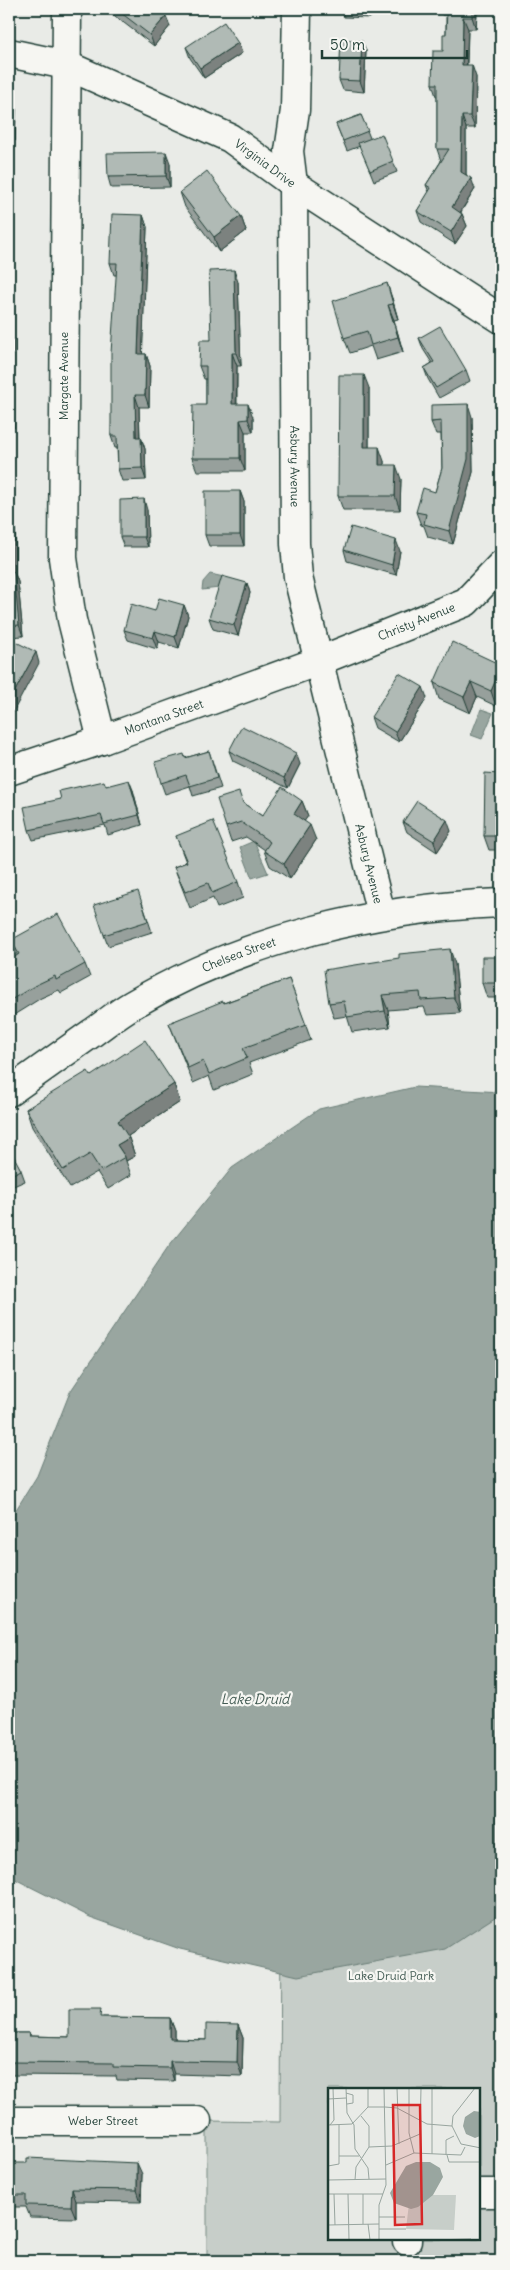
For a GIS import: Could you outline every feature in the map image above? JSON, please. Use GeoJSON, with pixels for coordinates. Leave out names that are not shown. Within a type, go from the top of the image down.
{"type":"FeatureCollection","features":[{"type":"Feature","properties":{"kind":"street","name":"Margate Avenue"},"geometry":{"type":"LineString","coordinates":[[67,9],[63,558],[72,620],[102,740]]}},
{"type":"Feature","properties":{"kind":"street","name":"Asbury Avenue"},"geometry":{"type":"LineString","coordinates":[[297,9],[295,110],[289,151],[293,184],[295,544],[298,577],[381,914]]}},
{"type":"Feature","properties":{"kind":"street","name":"Virginia Drive"},"geometry":{"type":"LineString","coordinates":[[9,53],[66,65],[230,138],[293,184],[501,319]]}},
{"type":"Feature","properties":{"kind":"street","name":"Christy Avenue"},"geometry":{"type":"LineString","coordinates":[[319,662],[466,602],[496,581]]}},
{"type":"Feature","properties":{"kind":"street","name":"Montana Street"},"geometry":{"type":"LineString","coordinates":[[9,771],[102,740],[319,662]]}},
{"type":"Feature","properties":{"kind":"street","name":"Chelsea Street"},"geometry":{"type":"LineString","coordinates":[[9,1092],[131,1005],[193,973],[245,952],[304,932],[381,914],[501,903]]}},
{"type":"Feature","properties":{"kind":"street","name":"Weber Street"},"geometry":{"type":"LineString","coordinates":[[9,2121],[197,2121]]}},
{"type":"Feature","properties":{"kind":"street"},"geometry":{"type":"LineString","coordinates":[[480,2193],[501,2193]]}},
{"type":"Feature","properties":{"kind":"green space","name":"Lake Druid Park"},"geometry":{"type":"Polygon","coordinates":[[[282,1713],[501,1715],[501,2261],[207,2261],[207,2121],[280,2122],[282,1713]]]}},
{"type":"Feature","properties":{"kind":"water"},"geometry":{"type":"Polygon","coordinates":[[[210,574],[224,577],[219,588],[202,590],[203,582],[210,574]]]}},
{"type":"Feature","properties":{"kind":"water"},"geometry":{"type":"Polygon","coordinates":[[[481,709],[493,713],[482,739],[471,735],[481,709]]]}},
{"type":"Feature","properties":{"kind":"water"},"geometry":{"type":"Polygon","coordinates":[[[254,841],[268,873],[252,878],[240,847],[254,841]]]}},
{"type":"Feature","properties":{"kind":"water","name":"Lake Druid"},"geometry":{"type":"Polygon","coordinates":[[[415,1087],[501,1092],[501,1913],[445,1949],[298,1976],[180,1949],[90,1917],[9,1876],[9,1521],[37,1476],[70,1392],[168,1247],[232,1168],[319,1109],[415,1087]]]}},
{"type":"Feature","properties":{"kind":"building"},"geometry":{"type":"Polygon","coordinates":[[[116,9],[158,9],[166,16],[150,35],[116,9]]]}},
{"type":"Feature","properties":{"kind":"building"},"geometry":{"type":"Polygon","coordinates":[[[447,9],[472,9],[472,17],[463,17],[462,65],[472,65],[470,116],[462,116],[461,172],[471,178],[452,207],[462,214],[451,232],[417,211],[431,188],[426,185],[449,149],[437,149],[437,84],[432,84],[433,51],[443,51],[443,34],[446,34],[447,9]]]}},
{"type":"Feature","properties":{"kind":"building"},"geometry":{"type":"Polygon","coordinates":[[[224,22],[238,43],[200,68],[186,47],[224,22]]]}},
{"type":"Feature","properties":{"kind":"building"},"geometry":{"type":"Polygon","coordinates":[[[341,39],[362,41],[360,81],[339,80],[341,39]]]}},
{"type":"Feature","properties":{"kind":"building"},"geometry":{"type":"Polygon","coordinates":[[[9,94],[11,94],[10,126],[9,126],[9,94]]]}},
{"type":"Feature","properties":{"kind":"building"},"geometry":{"type":"Polygon","coordinates":[[[361,115],[368,131],[343,141],[336,124],[361,115]]]}},
{"type":"Feature","properties":{"kind":"building"},"geometry":{"type":"Polygon","coordinates":[[[382,134],[393,161],[370,171],[358,143],[382,134]]]}},
{"type":"Feature","properties":{"kind":"building"},"geometry":{"type":"Polygon","coordinates":[[[166,152],[166,176],[108,177],[107,153],[166,152]]]}},
{"type":"Feature","properties":{"kind":"building"},"geometry":{"type":"Polygon","coordinates":[[[207,171],[241,216],[214,237],[180,192],[207,171]]]}},
{"type":"Feature","properties":{"kind":"building"},"geometry":{"type":"Polygon","coordinates":[[[112,214],[143,215],[138,354],[146,354],[145,395],[135,395],[136,437],[141,437],[142,468],[118,469],[117,436],[111,436],[111,353],[117,263],[110,263],[112,214]]]}},
{"type":"Feature","properties":{"kind":"building"},"geometry":{"type":"Polygon","coordinates":[[[234,270],[236,353],[232,353],[232,404],[248,404],[248,419],[240,420],[240,458],[192,458],[193,405],[206,405],[206,366],[199,366],[200,340],[211,340],[209,271],[234,270]]]}},
{"type":"Feature","properties":{"kind":"building"},"geometry":{"type":"Polygon","coordinates":[[[387,283],[393,304],[388,305],[398,337],[371,345],[367,331],[344,338],[333,301],[387,283]]]}},
{"type":"Feature","properties":{"kind":"building"},"geometry":{"type":"Polygon","coordinates":[[[9,307],[10,417],[9,417],[9,307]]]}},
{"type":"Feature","properties":{"kind":"building"},"geometry":{"type":"Polygon","coordinates":[[[440,326],[466,370],[436,388],[424,368],[434,362],[419,338],[440,326]]]}},
{"type":"Feature","properties":{"kind":"building"},"geometry":{"type":"Polygon","coordinates":[[[339,375],[364,375],[364,447],[379,447],[379,465],[396,465],[395,496],[338,496],[339,375]]]}},
{"type":"Feature","properties":{"kind":"building"},"geometry":{"type":"Polygon","coordinates":[[[468,404],[468,459],[449,531],[424,524],[426,514],[416,512],[423,488],[435,492],[442,468],[441,421],[431,422],[431,405],[468,404]]]}},
{"type":"Feature","properties":{"kind":"building"},"geometry":{"type":"Polygon","coordinates":[[[205,491],[240,491],[240,535],[205,535],[205,491]]]}},
{"type":"Feature","properties":{"kind":"building"},"geometry":{"type":"Polygon","coordinates":[[[144,499],[144,537],[120,537],[120,500],[144,499]]]}},
{"type":"Feature","properties":{"kind":"building"},"geometry":{"type":"Polygon","coordinates":[[[9,503],[12,504],[11,572],[14,572],[19,625],[9,626],[9,503]]]}},
{"type":"Feature","properties":{"kind":"building"},"geometry":{"type":"Polygon","coordinates":[[[351,527],[396,540],[392,565],[344,550],[351,527]]]}},
{"type":"Feature","properties":{"kind":"building"},"geometry":{"type":"Polygon","coordinates":[[[222,576],[247,583],[234,625],[209,618],[222,576]]]}},
{"type":"Feature","properties":{"kind":"building"},"geometry":{"type":"Polygon","coordinates":[[[159,598],[184,605],[175,637],[155,631],[153,638],[124,630],[131,604],[155,611],[159,598]]]}},
{"type":"Feature","properties":{"kind":"building"},"geometry":{"type":"Polygon","coordinates":[[[14,641],[36,652],[9,702],[9,650],[14,641]]]}},
{"type":"Feature","properties":{"kind":"building"},"geometry":{"type":"Polygon","coordinates":[[[452,642],[501,665],[491,691],[471,682],[464,697],[434,683],[452,642]]]}},
{"type":"Feature","properties":{"kind":"building"},"geometry":{"type":"Polygon","coordinates":[[[399,673],[423,687],[395,732],[371,717],[399,673]]]}},
{"type":"Feature","properties":{"kind":"building"},"geometry":{"type":"Polygon","coordinates":[[[242,726],[296,753],[284,778],[229,751],[242,726]]]}},
{"type":"Feature","properties":{"kind":"building"},"geometry":{"type":"Polygon","coordinates":[[[209,751],[217,778],[190,786],[186,775],[161,783],[155,762],[184,754],[185,758],[209,751]]]}},
{"type":"Feature","properties":{"kind":"building"},"geometry":{"type":"Polygon","coordinates":[[[485,773],[501,774],[501,836],[484,836],[485,773]]]}},
{"type":"Feature","properties":{"kind":"building"},"geometry":{"type":"Polygon","coordinates":[[[129,780],[139,815],[104,824],[101,815],[29,830],[24,807],[61,799],[59,791],[104,781],[106,786],[129,780]]]}},
{"type":"Feature","properties":{"kind":"building"},"geometry":{"type":"Polygon","coordinates":[[[282,787],[302,801],[294,814],[310,825],[284,864],[264,851],[270,842],[241,822],[226,827],[217,799],[239,792],[243,803],[262,816],[282,787]]]}},
{"type":"Feature","properties":{"kind":"building"},"geometry":{"type":"Polygon","coordinates":[[[417,801],[447,820],[434,841],[403,822],[417,801]]]}},
{"type":"Feature","properties":{"kind":"building"},"geometry":{"type":"Polygon","coordinates":[[[213,821],[238,882],[212,893],[208,883],[185,892],[174,867],[187,862],[176,836],[213,821]]]}},
{"type":"Feature","properties":{"kind":"building"},"geometry":{"type":"Polygon","coordinates":[[[138,891],[148,921],[104,935],[94,905],[138,891]]]}},
{"type":"Feature","properties":{"kind":"building"},"geometry":{"type":"Polygon","coordinates":[[[58,914],[85,964],[56,980],[55,976],[36,985],[9,1001],[9,961],[19,954],[11,940],[58,914]]]}},
{"type":"Feature","properties":{"kind":"building"},"geometry":{"type":"Polygon","coordinates":[[[450,949],[454,998],[421,1000],[420,992],[382,995],[385,1011],[347,1017],[344,1001],[329,1003],[324,970],[399,958],[399,954],[450,949]]]}},
{"type":"Feature","properties":{"kind":"building"},"geometry":{"type":"Polygon","coordinates":[[[482,957],[501,957],[501,983],[482,983],[482,957]]]}},
{"type":"Feature","properties":{"kind":"building"},"geometry":{"type":"Polygon","coordinates":[[[289,979],[306,1025],[243,1048],[247,1058],[209,1074],[203,1061],[188,1068],[169,1023],[223,1001],[224,1003],[289,979]]]}},
{"type":"Feature","properties":{"kind":"building"},"geometry":{"type":"Polygon","coordinates":[[[145,1040],[174,1084],[118,1121],[129,1138],[117,1145],[125,1157],[101,1171],[90,1154],[63,1170],[26,1109],[88,1071],[91,1076],[145,1040]]]}},
{"type":"Feature","properties":{"kind":"building"},"geometry":{"type":"Polygon","coordinates":[[[9,1150],[21,1170],[9,1176],[9,1150]]]}},
{"type":"Feature","properties":{"kind":"building"},"geometry":{"type":"Polygon","coordinates":[[[69,2009],[101,2009],[100,2017],[170,2018],[170,2039],[206,2040],[206,2024],[238,2025],[237,2062],[170,2061],[170,2068],[113,2067],[113,2063],[9,2062],[9,2033],[29,2033],[29,2036],[69,2037],[69,2009]]]}},
{"type":"Feature","properties":{"kind":"building"},"geometry":{"type":"Polygon","coordinates":[[[27,2158],[137,2163],[137,2190],[72,2189],[71,2206],[26,2205],[26,2195],[9,2195],[9,2163],[27,2163],[27,2158]]]}}]}
